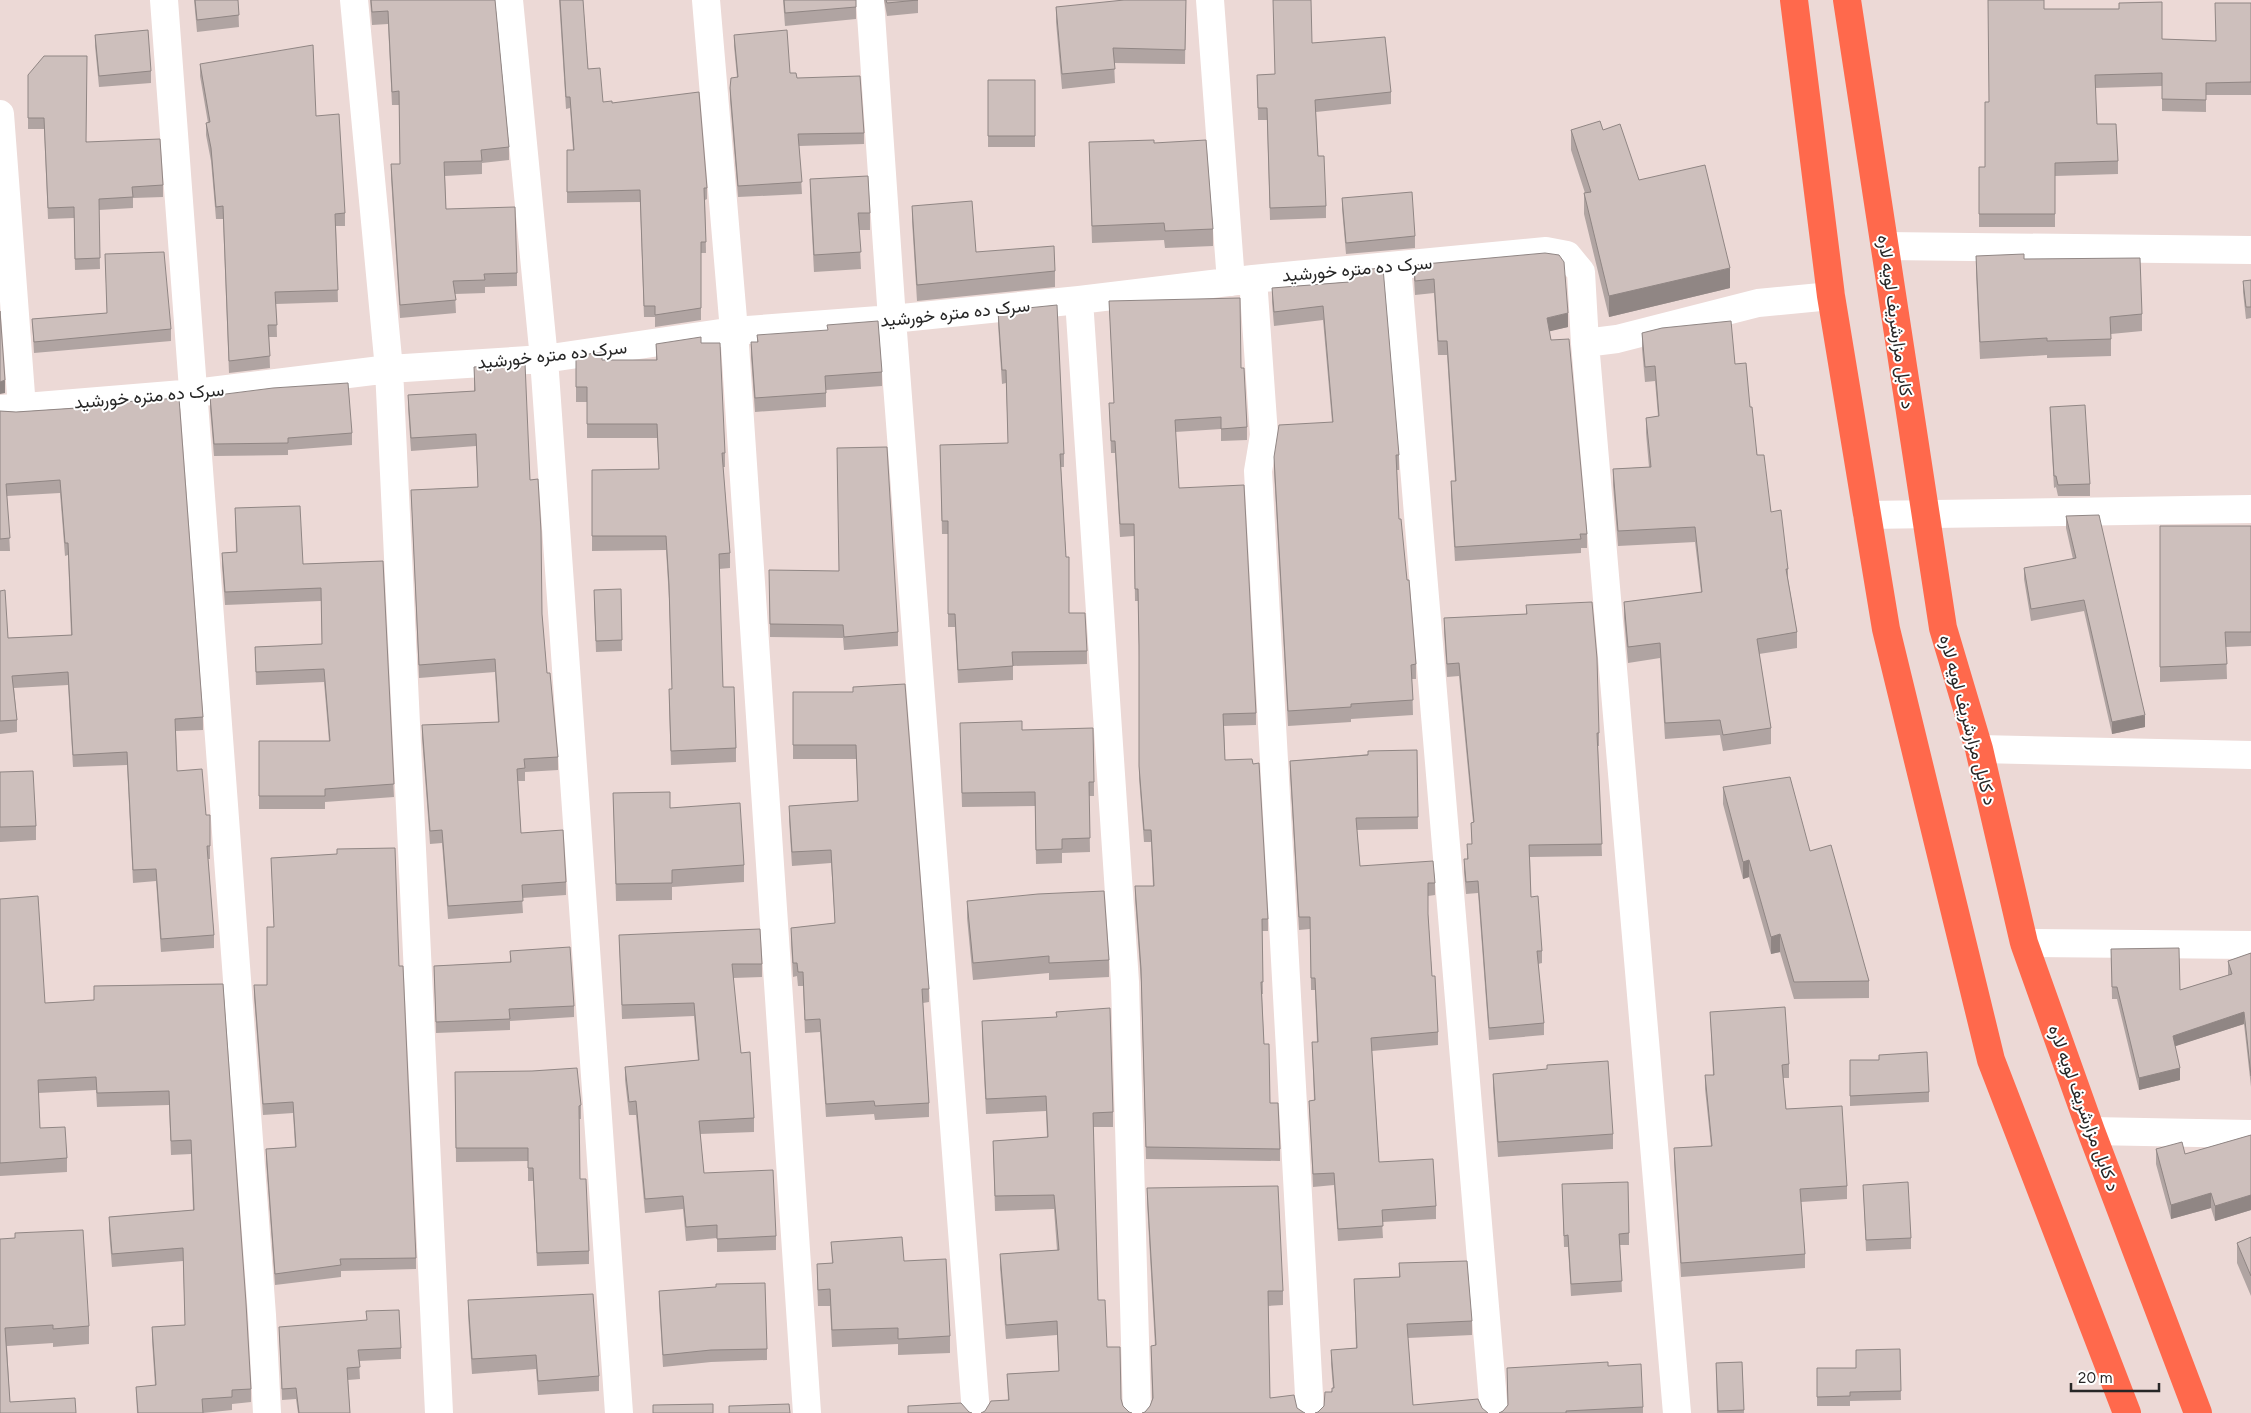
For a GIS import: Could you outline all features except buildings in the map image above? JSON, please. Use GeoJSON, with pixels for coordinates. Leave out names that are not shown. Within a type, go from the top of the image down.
{"type":"FeatureCollection","features":[{"type":"Feature","properties":{"kind":"highway"},"geometry":{"type":"LineString","coordinates":[[1794,0],[1831,296],[1886,630],[1991,1060],[2127,1413]]}},
{"type":"Feature","properties":{"kind":"highway","name":"د کابل مزارشریف لویه لاره"},"geometry":{"type":"LineString","coordinates":[[1847,0],[1943,628],[1978,749],[2024,943],[2092,1132],[2198,1413]]}},
{"type":"Feature","properties":{"kind":"street"},"geometry":{"type":"LineString","coordinates":[[164,0],[195,393],[262,1315],[267,1413]]}},
{"type":"Feature","properties":{"kind":"street"},"geometry":{"type":"LineString","coordinates":[[354,0],[389,369],[439,1413]]}},
{"type":"Feature","properties":{"kind":"street"},"geometry":{"type":"LineString","coordinates":[[509,0],[544,359],[619,1413]]}},
{"type":"Feature","properties":{"kind":"street"},"geometry":{"type":"LineString","coordinates":[[706,0],[734,331],[807,1413]]}},
{"type":"Feature","properties":{"kind":"street"},"geometry":{"type":"LineString","coordinates":[[870,0],[892,319],[976,1413]]}},
{"type":"Feature","properties":{"kind":"street"},"geometry":{"type":"LineString","coordinates":[[1210,0],[1242,280],[1264,435],[1258,480],[1310,1413]]}},
{"type":"Feature","properties":{"kind":"street"},"geometry":{"type":"LineString","coordinates":[[0,114],[11,409]]}},
{"type":"Feature","properties":{"kind":"street"},"geometry":{"type":"LineString","coordinates":[[1885,246],[2251,250]]}},
{"type":"Feature","properties":{"kind":"street","name":"سرک ده متره خورشید"},"geometry":{"type":"LineString","coordinates":[[11,409],[195,393],[389,369],[544,359],[734,331],[892,319],[1079,300],[1242,280],[1546,251],[1567,255],[1581,272],[1585,343],[1677,1413]]}},
{"type":"Feature","properties":{"kind":"street"},"geometry":{"type":"LineString","coordinates":[[1397,266],[1494,1413]]}},
{"type":"Feature","properties":{"kind":"street"},"geometry":{"type":"LineString","coordinates":[[1585,343],[1617,339],[1758,303],[1831,296]]}},
{"type":"Feature","properties":{"kind":"street"},"geometry":{"type":"LineString","coordinates":[[1079,300],[1125,982],[1137,1413]]}},
{"type":"Feature","properties":{"kind":"street"},"geometry":{"type":"LineString","coordinates":[[1867,515],[2251,509]]}},
{"type":"Feature","properties":{"kind":"street"},"geometry":{"type":"LineString","coordinates":[[1978,749],[2251,755]]}},
{"type":"Feature","properties":{"kind":"street"},"geometry":{"type":"LineString","coordinates":[[2024,943],[2251,945]]}},
{"type":"Feature","properties":{"kind":"street"},"geometry":{"type":"LineString","coordinates":[[2092,1132],[2251,1134]]}}]}
